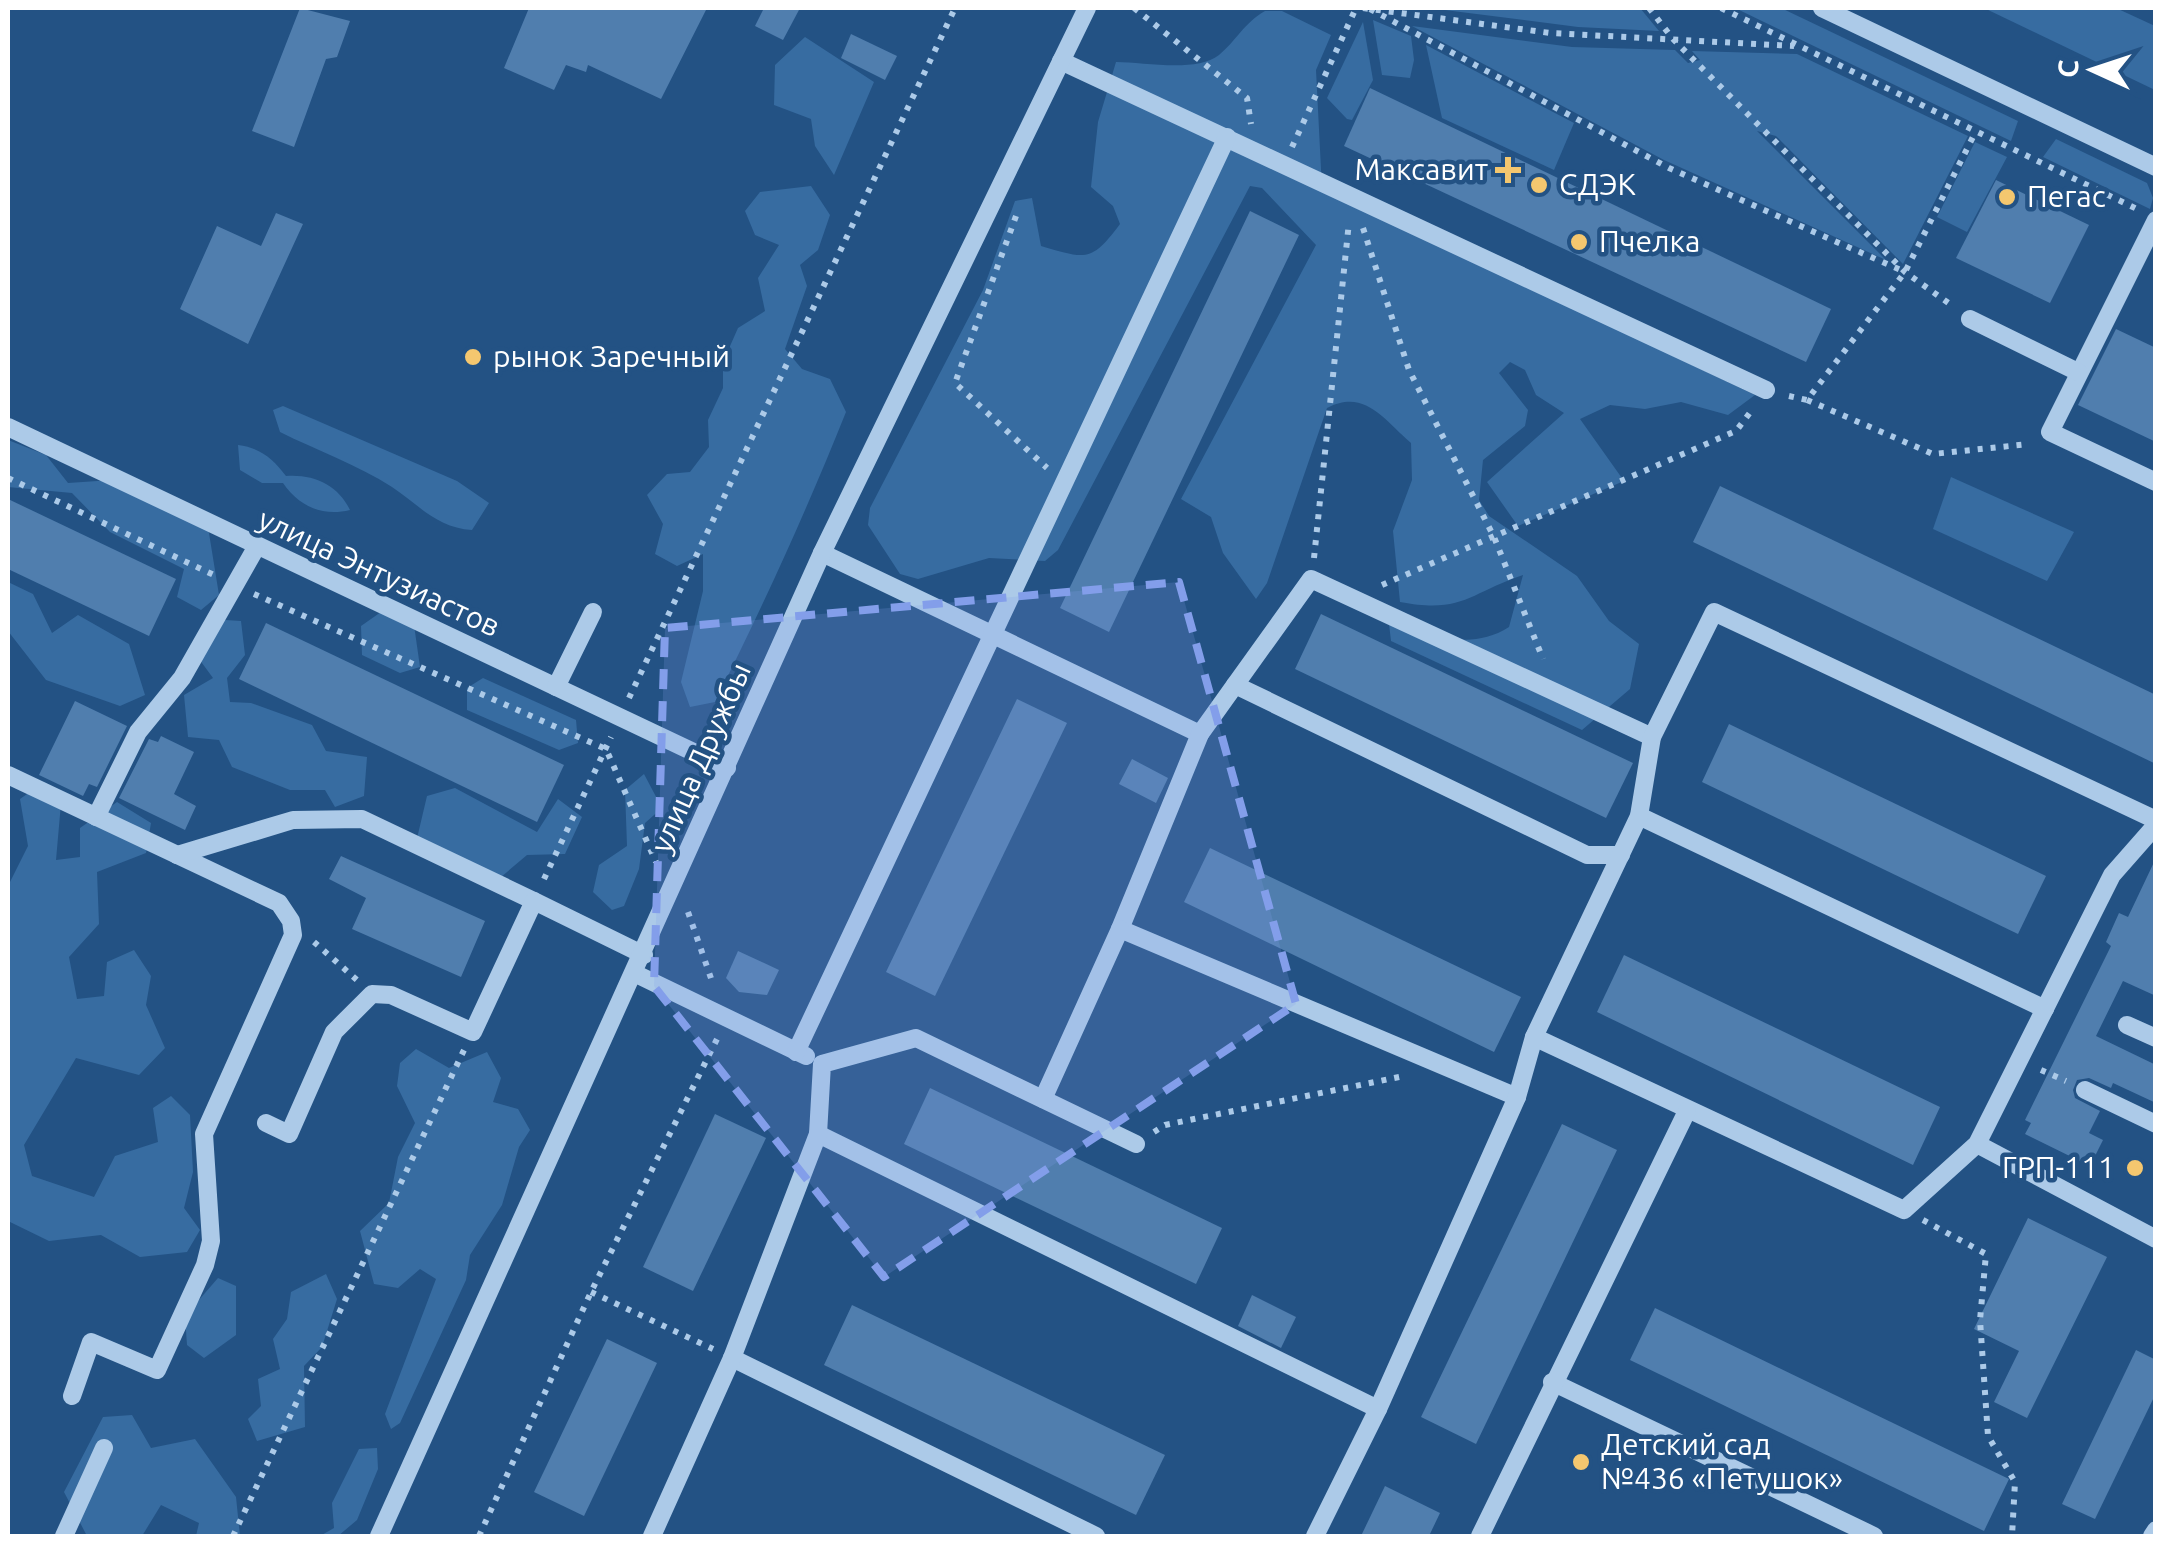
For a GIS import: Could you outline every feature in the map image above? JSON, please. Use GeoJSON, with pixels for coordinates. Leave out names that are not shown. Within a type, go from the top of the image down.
{"type":"FeatureCollection","features":[{"type":"Feature","properties":{"kind":"street","name":"улица Дружбы"},"geometry":{"type":"LineString","coordinates":[[379,1536],[636,974],[822,553],[1087,8]]}},
{"type":"Feature","properties":{"kind":"street"},"geometry":{"type":"LineString","coordinates":[[1822,8],[2156,167]]}},
{"type":"Feature","properties":{"kind":"street"},"geometry":{"type":"LineString","coordinates":[[1062,61],[1352,193],[1766,390]]}},
{"type":"Feature","properties":{"kind":"street"},"geometry":{"type":"LineString","coordinates":[[796,1052],[1227,137]]}},
{"type":"Feature","properties":{"kind":"street"},"geometry":{"type":"LineString","coordinates":[[2156,219],[2050,432],[2156,482]]}},
{"type":"Feature","properties":{"kind":"street"},"geometry":{"type":"LineString","coordinates":[[1970,318],[2078,372]]}},
{"type":"Feature","properties":{"kind":"street","name":"улица Энтузиастов"},"geometry":{"type":"LineString","coordinates":[[8,428],[726,768]]}},
{"type":"Feature","properties":{"kind":"street"},"geometry":{"type":"LineString","coordinates":[[96,816],[138,732],[182,678],[257,546]]}},
{"type":"Feature","properties":{"kind":"street"},"geometry":{"type":"LineString","coordinates":[[822,553],[1200,734]]}},
{"type":"Feature","properties":{"kind":"street"},"geometry":{"type":"LineString","coordinates":[[1044,1099],[1120,930],[1200,734],[1311,579],[1652,737]]}},
{"type":"Feature","properties":{"kind":"street"},"geometry":{"type":"LineString","coordinates":[[556,687],[592,612]]}},
{"type":"Feature","properties":{"kind":"street"},"geometry":{"type":"LineString","coordinates":[[1315,1536],[1378,1409],[1517,1098],[1534,1037],[1639,816],[1652,737],[1714,612],[2156,823],[2112,875],[1977,1144],[1904,1210],[1534,1037]]}},
{"type":"Feature","properties":{"kind":"street"},"geometry":{"type":"LineString","coordinates":[[1234,685],[1587,855],[1621,856]]}},
{"type":"Feature","properties":{"kind":"street"},"geometry":{"type":"LineString","coordinates":[[8,775],[280,903],[291,920],[293,935],[204,1134],[211,1241],[205,1265],[157,1370],[91,1342],[72,1396]]}},
{"type":"Feature","properties":{"kind":"street"},"geometry":{"type":"LineString","coordinates":[[1639,816],[2045,1009]]}},
{"type":"Feature","properties":{"kind":"street"},"geometry":{"type":"LineString","coordinates":[[177,855],[293,820],[362,819],[644,955]]}},
{"type":"Feature","properties":{"kind":"street"},"geometry":{"type":"LineString","coordinates":[[266,1123],[289,1134],[334,1032],[372,994],[391,995],[473,1032],[534,901]]}},
{"type":"Feature","properties":{"kind":"street"},"geometry":{"type":"LineString","coordinates":[[1120,930],[1517,1098]]}},
{"type":"Feature","properties":{"kind":"street"},"geometry":{"type":"LineString","coordinates":[[636,974],[822,1064],[916,1038],[1136,1144]]}},
{"type":"Feature","properties":{"kind":"street"},"geometry":{"type":"LineString","coordinates":[[2127,1025],[2156,1038]]}},
{"type":"Feature","properties":{"kind":"street"},"geometry":{"type":"LineString","coordinates":[[652,1536],[732,1358],[818,1134],[822,1064]]}},
{"type":"Feature","properties":{"kind":"street"},"geometry":{"type":"LineString","coordinates":[[2085,1090],[2156,1124]]}},
{"type":"Feature","properties":{"kind":"street"},"geometry":{"type":"LineString","coordinates":[[1480,1536],[1686,1110]]}},
{"type":"Feature","properties":{"kind":"street"},"geometry":{"type":"LineString","coordinates":[[818,1134],[1378,1409]]}},
{"type":"Feature","properties":{"kind":"street"},"geometry":{"type":"LineString","coordinates":[[1977,1144],[2156,1239]]}},
{"type":"Feature","properties":{"kind":"street"},"geometry":{"type":"LineString","coordinates":[[732,1358],[1096,1536]]}},
{"type":"Feature","properties":{"kind":"street"},"geometry":{"type":"LineString","coordinates":[[1552,1382],[1874,1536]]}},
{"type":"Feature","properties":{"kind":"street"},"geometry":{"type":"LineString","coordinates":[[64,1536],[104,1448]]}},
{"type":"Feature","properties":{"kind":"path"},"geometry":{"type":"LineString","coordinates":[[534,901],[956,8]]}},
{"type":"Feature","properties":{"kind":"path"},"geometry":{"type":"LineString","coordinates":[[1134,8],[1247,98],[1255,150]]}},
{"type":"Feature","properties":{"kind":"path"},"geometry":{"type":"LineString","coordinates":[[1363,8],[1550,33],[1800,46]]}},
{"type":"Feature","properties":{"kind":"path"},"geometry":{"type":"LineString","coordinates":[[1284,163],[1363,8]]}},
{"type":"Feature","properties":{"kind":"path"},"geometry":{"type":"LineString","coordinates":[[1363,8],[1668,168],[1905,272]]}},
{"type":"Feature","properties":{"kind":"path"},"geometry":{"type":"LineString","coordinates":[[1650,8],[1673,38],[1905,272],[1970,318]]}},
{"type":"Feature","properties":{"kind":"path"},"geometry":{"type":"LineString","coordinates":[[1722,8],[2156,219]]}},
{"type":"Feature","properties":{"kind":"path"},"geometry":{"type":"LineString","coordinates":[[1807,400],[1905,272],[1976,131]]}},
{"type":"Feature","properties":{"kind":"path"},"geometry":{"type":"LineString","coordinates":[[1352,193],[1410,370],[1494,536],[1556,692]]}},
{"type":"Feature","properties":{"kind":"path"},"geometry":{"type":"LineString","coordinates":[[1311,579],[1352,193]]}},
{"type":"Feature","properties":{"kind":"path"},"geometry":{"type":"LineString","coordinates":[[1021,206],[955,384],[1062,483]]}},
{"type":"Feature","properties":{"kind":"path"},"geometry":{"type":"LineString","coordinates":[[1354,598],[1736,432],[1766,390],[1807,400],[1933,454],[2046,442],[2050,432]]}},
{"type":"Feature","properties":{"kind":"path"},"geometry":{"type":"LineString","coordinates":[[8,478],[234,585],[606,749],[658,868],[698,889],[686,917],[727,1018],[591,1292],[478,1536]]}},
{"type":"Feature","properties":{"kind":"path"},"geometry":{"type":"LineString","coordinates":[[291,920],[372,994]]}},
{"type":"Feature","properties":{"kind":"path"},"geometry":{"type":"LineString","coordinates":[[233,1536],[473,1032]]}},
{"type":"Feature","properties":{"kind":"path"},"geometry":{"type":"LineString","coordinates":[[2021,1060],[2085,1090]]}},
{"type":"Feature","properties":{"kind":"path"},"geometry":{"type":"LineString","coordinates":[[1136,1144],[1164,1124],[1448,1067]]}},
{"type":"Feature","properties":{"kind":"path"},"geometry":{"type":"LineString","coordinates":[[1904,1210],[1986,1254],[1980,1320],[1988,1436],[2015,1482],[2012,1536]]}},
{"type":"Feature","properties":{"kind":"path"},"geometry":{"type":"LineString","coordinates":[[591,1292],[732,1358]]}},
{"type":"Feature","properties":{"kind":"highlighted area"},"geometry":{"type":"Polygon","coordinates":[[[1179,582],[1296,1004],[884,1277],[654,986],[665,628],[1179,582]]]}},
{"type":"Feature","properties":{"kind":"shaded area"},"geometry":{"type":"Polygon","coordinates":[[[1429,8],[1640,8],[1659,31],[1578,27],[1429,8]]]}},
{"type":"Feature","properties":{"kind":"shaded area"},"geometry":{"type":"Polygon","coordinates":[[[1735,8],[1781,8],[2018,121],[2011,141],[1735,8]]]}},
{"type":"Feature","properties":{"kind":"shaded area"},"geometry":{"type":"Polygon","coordinates":[[[1984,8],[2116,8],[2155,26],[2155,90],[1984,8]]]}},
{"type":"Feature","properties":{"kind":"shaded area"},"geometry":{"type":"Polygon","coordinates":[[[1265,11],[1282,11],[1331,35],[1316,70],[1322,189],[1755,395],[1728,415],[1681,402],[1645,409],[1610,405],[1580,419],[1624,481],[1518,526],[1487,482],[1564,413],[1536,395],[1525,370],[1510,362],[1499,373],[1528,410],[1525,426],[1483,460],[1479,500],[1489,516],[1577,576],[1609,621],[1639,644],[1630,689],[1582,730],[1391,641],[1389,624],[1465,640],[1509,627],[1523,575],[1452,603],[1400,602],[1393,531],[1412,480],[1411,443],[1372,409],[1352,402],[1327,408],[1267,583],[1256,599],[1223,553],[1211,517],[1181,499],[1316,245],[1262,188],[1250,186],[1058,550],[1045,561],[989,558],[918,579],[900,574],[868,525],[870,508],[983,290],[1015,201],[1032,198],[1041,246],[1068,254],[1094,252],[1120,224],[1113,206],[1091,187],[1098,122],[1116,62],[1184,65],[1209,60],[1265,11]]]}},
{"type":"Feature","properties":{"kind":"shaded area"},"geometry":{"type":"Polygon","coordinates":[[[1373,20],[1411,36],[1414,60],[1410,78],[1382,75],[1373,20]]]}},
{"type":"Feature","properties":{"kind":"shaded area"},"geometry":{"type":"Polygon","coordinates":[[[1363,22],[1373,80],[1352,120],[1327,98],[1363,22]]]}},
{"type":"Feature","properties":{"kind":"shaded area"},"geometry":{"type":"Polygon","coordinates":[[[1412,26],[1572,47],[1675,50],[1688,63],[1700,60],[1692,51],[1797,54],[1968,136],[1903,264],[1776,136],[1757,131],[1886,260],[1664,160],[1412,26]]]}},
{"type":"Feature","properties":{"kind":"shaded area"},"geometry":{"type":"Polygon","coordinates":[[[805,37],[874,82],[834,175],[815,146],[811,119],[774,105],[775,65],[805,37]]]}},
{"type":"Feature","properties":{"kind":"shaded area"},"geometry":{"type":"Polygon","coordinates":[[[1426,45],[1574,123],[1554,170],[1442,118],[1426,45]]]}},
{"type":"Feature","properties":{"kind":"shaded area"},"geometry":{"type":"Polygon","coordinates":[[[2056,139],[2147,183],[2153,198],[2150,209],[2043,157],[2056,139]]]}},
{"type":"Feature","properties":{"kind":"shaded area"},"geometry":{"type":"Polygon","coordinates":[[[1975,142],[2007,157],[1967,232],[1937,217],[1975,142]]]}},
{"type":"Feature","properties":{"kind":"shaded area"},"geometry":{"type":"Polygon","coordinates":[[[811,186],[830,215],[818,250],[800,265],[807,286],[785,349],[802,369],[830,379],[846,412],[784,558],[715,702],[690,707],[681,682],[703,591],[703,554],[677,566],[655,554],[663,524],[647,495],[667,474],[690,472],[709,447],[708,420],[723,388],[723,362],[738,328],[765,311],[758,278],[779,245],[755,235],[745,211],[760,192],[811,186]]]}},
{"type":"Feature","properties":{"kind":"shaded area"},"geometry":{"type":"Polygon","coordinates":[[[283,406],[457,481],[489,503],[472,530],[438,520],[379,479],[280,432],[273,410],[283,406]]]}},
{"type":"Feature","properties":{"kind":"shaded area"},"geometry":{"type":"Polygon","coordinates":[[[8,440],[46,455],[68,483],[112,480],[208,527],[219,595],[201,610],[177,597],[184,569],[110,532],[72,493],[8,487],[8,440]]]}},
{"type":"Feature","properties":{"kind":"shaded area"},"geometry":{"type":"Polygon","coordinates":[[[238,445],[266,455],[286,476],[324,483],[339,494],[350,510],[321,511],[296,498],[283,483],[262,483],[240,470],[238,445]]]}},
{"type":"Feature","properties":{"kind":"shaded area"},"geometry":{"type":"Polygon","coordinates":[[[1951,477],[2074,532],[2047,581],[1933,529],[1951,477]]]}},
{"type":"Feature","properties":{"kind":"shaded area"},"geometry":{"type":"Polygon","coordinates":[[[8,582],[33,594],[52,633],[78,615],[129,644],[145,695],[120,706],[46,680],[8,631],[8,582]]]}},
{"type":"Feature","properties":{"kind":"shaded area"},"geometry":{"type":"Polygon","coordinates":[[[381,612],[414,625],[420,667],[400,673],[362,655],[361,626],[381,612]]]}},
{"type":"Feature","properties":{"kind":"shaded area"},"geometry":{"type":"Polygon","coordinates":[[[210,619],[241,621],[245,655],[227,678],[230,702],[251,703],[312,725],[326,751],[367,757],[364,796],[335,807],[325,790],[290,790],[232,767],[219,740],[188,737],[184,695],[213,678],[191,648],[210,619]]]}},
{"type":"Feature","properties":{"kind":"shaded area"},"geometry":{"type":"Polygon","coordinates":[[[483,678],[576,720],[578,743],[559,750],[467,710],[467,688],[483,678]]]}},
{"type":"Feature","properties":{"kind":"shaded area"},"geometry":{"type":"Polygon","coordinates":[[[644,774],[662,808],[645,823],[639,869],[624,906],[612,910],[593,892],[599,865],[627,846],[625,790],[644,774]]]}},
{"type":"Feature","properties":{"kind":"shaded area"},"geometry":{"type":"Polygon","coordinates":[[[44,782],[62,792],[56,860],[80,857],[80,828],[117,802],[151,823],[146,853],[97,872],[99,924],[69,957],[77,999],[104,996],[107,962],[134,950],[151,976],[146,1005],[165,1048],[139,1075],[76,1058],[24,1145],[32,1176],[94,1197],[115,1156],[158,1142],[153,1108],[171,1096],[190,1115],[193,1172],[184,1208],[200,1230],[187,1252],[140,1257],[101,1235],[49,1241],[8,1221],[8,886],[28,846],[20,799],[44,782]]]}},
{"type":"Feature","properties":{"kind":"shaded area"},"geometry":{"type":"Polygon","coordinates":[[[455,788],[537,832],[558,799],[582,817],[565,854],[527,855],[494,883],[414,851],[427,796],[455,788]]]}},
{"type":"Feature","properties":{"kind":"shaded area"},"geometry":{"type":"Polygon","coordinates":[[[416,1049],[449,1068],[487,1052],[501,1078],[493,1102],[518,1109],[530,1130],[519,1147],[502,1205],[470,1255],[466,1280],[400,1423],[391,1429],[385,1414],[436,1279],[420,1269],[398,1288],[374,1284],[360,1231],[389,1203],[398,1157],[415,1123],[397,1086],[400,1063],[416,1049]]]}},
{"type":"Feature","properties":{"kind":"shaded area"},"geometry":{"type":"Polygon","coordinates":[[[326,1274],[337,1299],[322,1347],[304,1366],[305,1427],[257,1441],[248,1419],[261,1406],[258,1379],[280,1369],[273,1339],[287,1319],[291,1292],[326,1274]]]}},
{"type":"Feature","properties":{"kind":"shaded area"},"geometry":{"type":"Polygon","coordinates":[[[218,1278],[236,1286],[236,1335],[204,1358],[187,1345],[185,1316],[218,1278]]]}},
{"type":"Feature","properties":{"kind":"shaded area"},"geometry":{"type":"Polygon","coordinates":[[[132,1415],[151,1448],[195,1439],[236,1497],[240,1536],[196,1536],[199,1523],[161,1505],[142,1536],[87,1536],[64,1492],[103,1417],[132,1415]]]}},
{"type":"Feature","properties":{"kind":"shaded area"},"geometry":{"type":"Polygon","coordinates":[[[377,1448],[378,1469],[357,1520],[338,1536],[320,1536],[334,1528],[332,1503],[359,1449],[377,1448]]]}},
{"type":"Feature","properties":{"kind":"building"},"geometry":{"type":"Polygon","coordinates":[[[300,8],[350,21],[337,57],[326,59],[294,147],[252,131],[300,8]]]}},
{"type":"Feature","properties":{"kind":"building"},"geometry":{"type":"Polygon","coordinates":[[[529,8],[707,8],[661,99],[588,65],[586,72],[566,65],[554,90],[504,68],[529,8]]]}},
{"type":"Feature","properties":{"kind":"building"},"geometry":{"type":"Polygon","coordinates":[[[764,8],[800,8],[783,40],[755,26],[764,8]]]}},
{"type":"Feature","properties":{"kind":"building"},"geometry":{"type":"Polygon","coordinates":[[[851,34],[897,56],[885,80],[841,58],[851,34]]]}},
{"type":"Feature","properties":{"kind":"building"},"geometry":{"type":"Polygon","coordinates":[[[1370,88],[1831,309],[1806,362],[1344,146],[1370,88]]]}},
{"type":"Feature","properties":{"kind":"building"},"geometry":{"type":"Polygon","coordinates":[[[1996,180],[2089,225],[2050,303],[1956,258],[1996,180]]]}},
{"type":"Feature","properties":{"kind":"building"},"geometry":{"type":"Polygon","coordinates":[[[1250,211],[1299,235],[1109,632],[1060,608],[1250,211]]]}},
{"type":"Feature","properties":{"kind":"building"},"geometry":{"type":"Polygon","coordinates":[[[276,213],[303,224],[248,344],[180,309],[217,226],[261,246],[276,213]]]}},
{"type":"Feature","properties":{"kind":"building"},"geometry":{"type":"Polygon","coordinates":[[[2116,329],[2156,348],[2156,442],[2078,405],[2116,329]]]}},
{"type":"Feature","properties":{"kind":"building"},"geometry":{"type":"Polygon","coordinates":[[[1720,486],[2156,695],[2156,764],[1693,542],[1720,486]]]}},
{"type":"Feature","properties":{"kind":"building"},"geometry":{"type":"Polygon","coordinates":[[[8,499],[176,579],[149,636],[8,569],[8,499]]]}},
{"type":"Feature","properties":{"kind":"building"},"geometry":{"type":"Polygon","coordinates":[[[1321,614],[1633,763],[1606,818],[1295,669],[1321,614]]]}},
{"type":"Feature","properties":{"kind":"building"},"geometry":{"type":"Polygon","coordinates":[[[266,623],[564,765],[537,822],[239,679],[266,623]]]}},
{"type":"Feature","properties":{"kind":"building"},"geometry":{"type":"Polygon","coordinates":[[[1017,699],[1067,723],[935,996],[886,972],[1017,699]]]}},
{"type":"Feature","properties":{"kind":"building"},"geometry":{"type":"Polygon","coordinates":[[[75,701],[127,726],[97,787],[89,784],[83,796],[39,775],[75,701]]]}},
{"type":"Feature","properties":{"kind":"building"},"geometry":{"type":"Polygon","coordinates":[[[1729,724],[2046,876],[2018,934],[1702,782],[1729,724]]]}},
{"type":"Feature","properties":{"kind":"building"},"geometry":{"type":"Polygon","coordinates":[[[161,736],[194,752],[174,794],[196,806],[185,830],[119,798],[149,739],[158,742],[161,736]]]}},
{"type":"Feature","properties":{"kind":"building"},"geometry":{"type":"Polygon","coordinates":[[[1132,759],[1168,778],[1156,803],[1119,784],[1132,759]]]}},
{"type":"Feature","properties":{"kind":"building"},"geometry":{"type":"Polygon","coordinates":[[[1210,848],[1521,997],[1494,1052],[1184,902],[1210,848]]]}},
{"type":"Feature","properties":{"kind":"building"},"geometry":{"type":"Polygon","coordinates":[[[341,856],[485,921],[461,977],[352,929],[366,898],[329,879],[341,856]]]}},
{"type":"Feature","properties":{"kind":"building"},"geometry":{"type":"Polygon","coordinates":[[[2156,858],[2156,996],[2123,981],[2096,1036],[2156,1065],[2156,1103],[2113,1083],[2111,1088],[2089,1078],[2077,1080],[2075,1098],[2100,1111],[2089,1133],[2103,1140],[2090,1166],[2025,1134],[2031,1123],[2025,1120],[2111,946],[2106,942],[2119,913],[2128,917],[2156,858]]]}},
{"type":"Feature","properties":{"kind":"building"},"geometry":{"type":"Polygon","coordinates":[[[738,951],[779,970],[767,995],[739,992],[726,978],[738,951]]]}},
{"type":"Feature","properties":{"kind":"building"},"geometry":{"type":"Polygon","coordinates":[[[1624,955],[1940,1107],[1913,1165],[1597,1012],[1624,955]]]}},
{"type":"Feature","properties":{"kind":"building"},"geometry":{"type":"Polygon","coordinates":[[[930,1088],[1222,1228],[1196,1284],[904,1144],[930,1088]]]}},
{"type":"Feature","properties":{"kind":"building"},"geometry":{"type":"Polygon","coordinates":[[[715,1114],[766,1138],[693,1291],[643,1267],[715,1114]]]}},
{"type":"Feature","properties":{"kind":"building"},"geometry":{"type":"Polygon","coordinates":[[[1562,1124],[1617,1150],[1476,1444],[1421,1417],[1562,1124]]]}},
{"type":"Feature","properties":{"kind":"building"},"geometry":{"type":"Polygon","coordinates":[[[2028,1218],[2107,1257],[2027,1418],[1994,1402],[2019,1351],[1974,1329],[2028,1218]]]}},
{"type":"Feature","properties":{"kind":"building"},"geometry":{"type":"Polygon","coordinates":[[[1252,1295],[1296,1317],[1281,1348],[1238,1326],[1252,1295]]]}},
{"type":"Feature","properties":{"kind":"building"},"geometry":{"type":"Polygon","coordinates":[[[852,1305],[1165,1455],[1136,1515],[824,1365],[852,1305]]]}},
{"type":"Feature","properties":{"kind":"building"},"geometry":{"type":"Polygon","coordinates":[[[1655,1308],[2009,1479],[1984,1531],[1630,1360],[1655,1308]]]}},
{"type":"Feature","properties":{"kind":"building"},"geometry":{"type":"Polygon","coordinates":[[[607,1339],[657,1363],[584,1516],[534,1492],[607,1339]]]}},
{"type":"Feature","properties":{"kind":"building"},"geometry":{"type":"Polygon","coordinates":[[[2136,1350],[2156,1360],[2156,1393],[2095,1519],[2062,1504],[2136,1350]]]}},
{"type":"Feature","properties":{"kind":"building"},"geometry":{"type":"Polygon","coordinates":[[[1385,1486],[1440,1513],[1429,1536],[1361,1536],[1385,1486]]]}},
{"type":"Feature","properties":{"kind":"place","name":"Максавит"},"geometry":{"type":"Point","coordinates":[1508,170]}},
{"type":"Feature","properties":{"kind":"place","name":"СДЭК"},"geometry":{"type":"Point","coordinates":[1539,185]}},
{"type":"Feature","properties":{"kind":"place","name":"Пегас"},"geometry":{"type":"Point","coordinates":[2007,197]}},
{"type":"Feature","properties":{"kind":"place","name":"Пчелка"},"geometry":{"type":"Point","coordinates":[1579,242]}},
{"type":"Feature","properties":{"kind":"place","name":"рынок Заречный"},"geometry":{"type":"Point","coordinates":[473,357]}},
{"type":"Feature","properties":{"kind":"place","name":"ГРП-111"},"geometry":{"type":"Point","coordinates":[2135,1168]}},
{"type":"Feature","properties":{"kind":"place","name":"Детский сад №436 «Петушок»"},"geometry":{"type":"Point","coordinates":[1581,1462]}}]}
